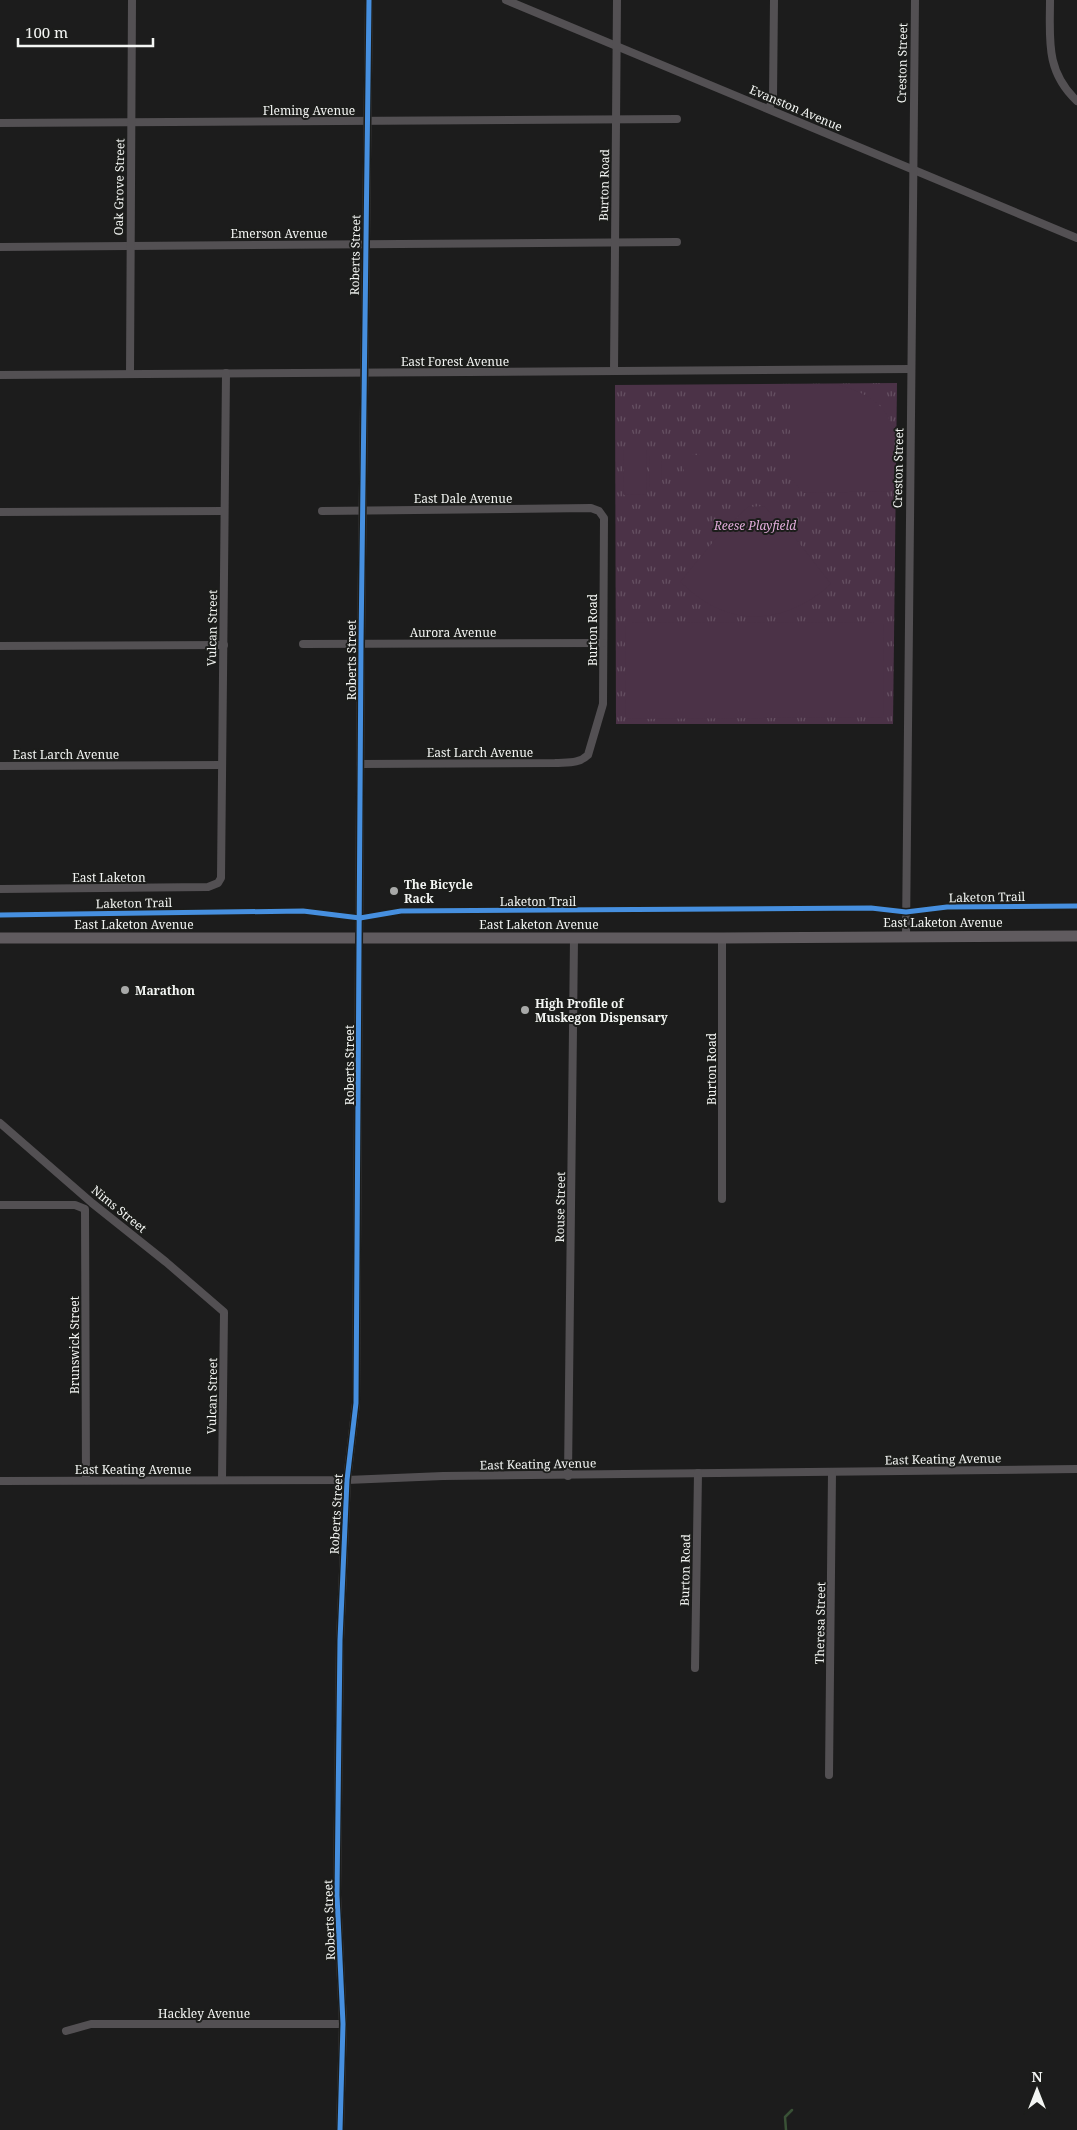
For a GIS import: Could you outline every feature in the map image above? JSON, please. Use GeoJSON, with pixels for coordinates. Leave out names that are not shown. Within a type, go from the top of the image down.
{"type":"FeatureCollection","features":[{"type":"Feature","properties":{"kind":"main road","name":"East Laketon Avenue"},"geometry":{"type":"LineString","coordinates":[[0,938],[1077,936]]}},
{"type":"Feature","properties":{"kind":"street","name":"Oak Grove Street"},"geometry":{"type":"LineString","coordinates":[[130,374],[132,0]]}},
{"type":"Feature","properties":{"kind":"street","name":"Roberts Street"},"geometry":{"type":"LineString","coordinates":[[340,2130],[343,2024],[337,1895],[338,1747],[347,1480],[356,1403],[361,644],[366,120],[369,0]]}},
{"type":"Feature","properties":{"kind":"street","name":"Evanston Avenue"},"geometry":{"type":"LineString","coordinates":[[506,0],[1077,238]]}},
{"type":"Feature","properties":{"kind":"street","name":"Burton Road"},"geometry":{"type":"LineString","coordinates":[[614,371],[617,0]]}},
{"type":"Feature","properties":{"kind":"street"},"geometry":{"type":"LineString","coordinates":[[769,109],[773,97],[774,0]]}},
{"type":"Feature","properties":{"kind":"street","name":"Creston Street"},"geometry":{"type":"LineString","coordinates":[[906,935],[914,0]]}},
{"type":"Feature","properties":{"kind":"street"},"geometry":{"type":"LineString","coordinates":[[1050,0],[1050,48],[1053,65],[1060,80],[1077,101]]}},
{"type":"Feature","properties":{"kind":"street","name":"Fleming Avenue"},"geometry":{"type":"LineString","coordinates":[[0,123],[678,119]]}},
{"type":"Feature","properties":{"kind":"street","name":"Emerson Avenue"},"geometry":{"type":"LineString","coordinates":[[0,247],[677,242]]}},
{"type":"Feature","properties":{"kind":"street","name":"East Forest Avenue"},"geometry":{"type":"LineString","coordinates":[[0,375],[910,369]]}},
{"type":"Feature","properties":{"kind":"street","name":"Vulcan Street"},"geometry":{"type":"LineString","coordinates":[[218,883],[221,875],[226,373]]}},
{"type":"Feature","properties":{"kind":"street","name":"East Dale Avenue"},"geometry":{"type":"LineString","coordinates":[[322,511],[591,508],[602,514]]}},
{"type":"Feature","properties":{"kind":"street"},"geometry":{"type":"LineString","coordinates":[[0,512],[224,511]]}},
{"type":"Feature","properties":{"kind":"street","name":"Burton Road"},"geometry":{"type":"LineString","coordinates":[[591,746],[603,704],[604,523],[602,514]]}},
{"type":"Feature","properties":{"kind":"street","name":"Aurora Avenue"},"geometry":{"type":"LineString","coordinates":[[303,644],[603,643]]}},
{"type":"Feature","properties":{"kind":"street"},"geometry":{"type":"LineString","coordinates":[[0,646],[224,645]]}},
{"type":"Feature","properties":{"kind":"street","name":"East Larch Avenue"},"geometry":{"type":"LineString","coordinates":[[360,764],[576,762],[588,755],[591,746]]}},
{"type":"Feature","properties":{"kind":"street","name":"East Larch Avenue"},"geometry":{"type":"LineString","coordinates":[[0,766],[222,765]]}},
{"type":"Feature","properties":{"kind":"street","name":"East Laketon"},"geometry":{"type":"LineString","coordinates":[[0,889],[208,887],[218,883]]}},
{"type":"Feature","properties":{"kind":"street","name":"Rouse Street"},"geometry":{"type":"LineString","coordinates":[[568,1476],[574,938]]}},
{"type":"Feature","properties":{"kind":"street","name":"Burton Road"},"geometry":{"type":"LineString","coordinates":[[722,938],[722,1199]]}},
{"type":"Feature","properties":{"kind":"street","name":"Nims Street"},"geometry":{"type":"LineString","coordinates":[[0,1123],[92,1203],[166,1262],[224,1312]]}},
{"type":"Feature","properties":{"kind":"street","name":"Brunswick Street"},"geometry":{"type":"LineString","coordinates":[[0,1206],[76,1205],[85,1209],[86,1480]]}},
{"type":"Feature","properties":{"kind":"street","name":"Vulcan Street"},"geometry":{"type":"LineString","coordinates":[[222,1480],[224,1312]]}},
{"type":"Feature","properties":{"kind":"street","name":"East Keating Avenue"},"geometry":{"type":"LineString","coordinates":[[0,1481],[347,1480],[443,1476],[1077,1469]]}},
{"type":"Feature","properties":{"kind":"street","name":"Theresa Street"},"geometry":{"type":"LineString","coordinates":[[829,1775],[832,1472]]}},
{"type":"Feature","properties":{"kind":"street","name":"Burton Road"},"geometry":{"type":"LineString","coordinates":[[695,1668],[698,1473]]}},
{"type":"Feature","properties":{"kind":"street","name":"Hackley Avenue"},"geometry":{"type":"LineString","coordinates":[[66,2031],[90,2024],[343,2024]]}},
{"type":"Feature","properties":{"kind":"green space","name":"Reese Playfield"},"geometry":{"type":"Polygon","coordinates":[[[897,383],[893,724],[616,724],[615,385],[897,383]]]}},
{"type":"Feature","properties":{"kind":"green space"},"geometry":{"type":"Polygon","coordinates":[[[836,384],[873,400],[884,411],[890,422],[894,436],[895,452],[894,491],[803,493],[790,477],[790,385],[836,384]]]}},
{"type":"Feature","properties":{"kind":"green space"},"geometry":{"type":"Polygon","coordinates":[[[623,449],[646,449],[647,494],[624,495],[623,449]]]}},
{"type":"Feature","properties":{"kind":"green space"},"geometry":{"type":"Polygon","coordinates":[[[684,455],[703,455],[703,485],[684,485],[684,455]]]}},
{"type":"Feature","properties":{"kind":"green space"},"geometry":{"type":"Polygon","coordinates":[[[649,456],[661,456],[662,488],[650,488],[649,456]]]}},
{"type":"Feature","properties":{"kind":"green space"},"geometry":{"type":"Polygon","coordinates":[[[764,506],[796,539],[831,584],[817,596],[785,612],[768,616],[751,616],[734,614],[717,608],[698,597],[680,582],[718,536],[748,507],[764,506]]]}},
{"type":"Feature","properties":{"kind":"green space"},"geometry":{"type":"Polygon","coordinates":[[[883,622],[884,717],[626,719],[625,623],[883,622]]]}},
{"type":"Feature","properties":{"kind":"waterway"},"geometry":{"type":"LineString","coordinates":[[786,2130],[785,2117],[792,2110]]}},
{"type":"Feature","properties":{"kind":"cycle path"},"geometry":{"type":"LineString","coordinates":[[340,2130],[343,2024],[337,1895],[340,1640],[347,1480],[356,1403],[361,644],[369,0]]}},
{"type":"Feature","properties":{"kind":"cycle path","name":"Laketon Trail"},"geometry":{"type":"LineString","coordinates":[[0,915],[303,911],[360,918],[401,911],[871,908],[906,912],[947,907],[1077,906]]}},
{"type":"Feature","properties":{"kind":"place","name":"The Bicycle Rack"},"geometry":{"type":"Point","coordinates":[394,891]}},
{"type":"Feature","properties":{"kind":"place","name":"Marathon"},"geometry":{"type":"Point","coordinates":[125,990]}},
{"type":"Feature","properties":{"kind":"place","name":"High Profile of Muskegon Dispensary"},"geometry":{"type":"Point","coordinates":[525,1010]}}]}
